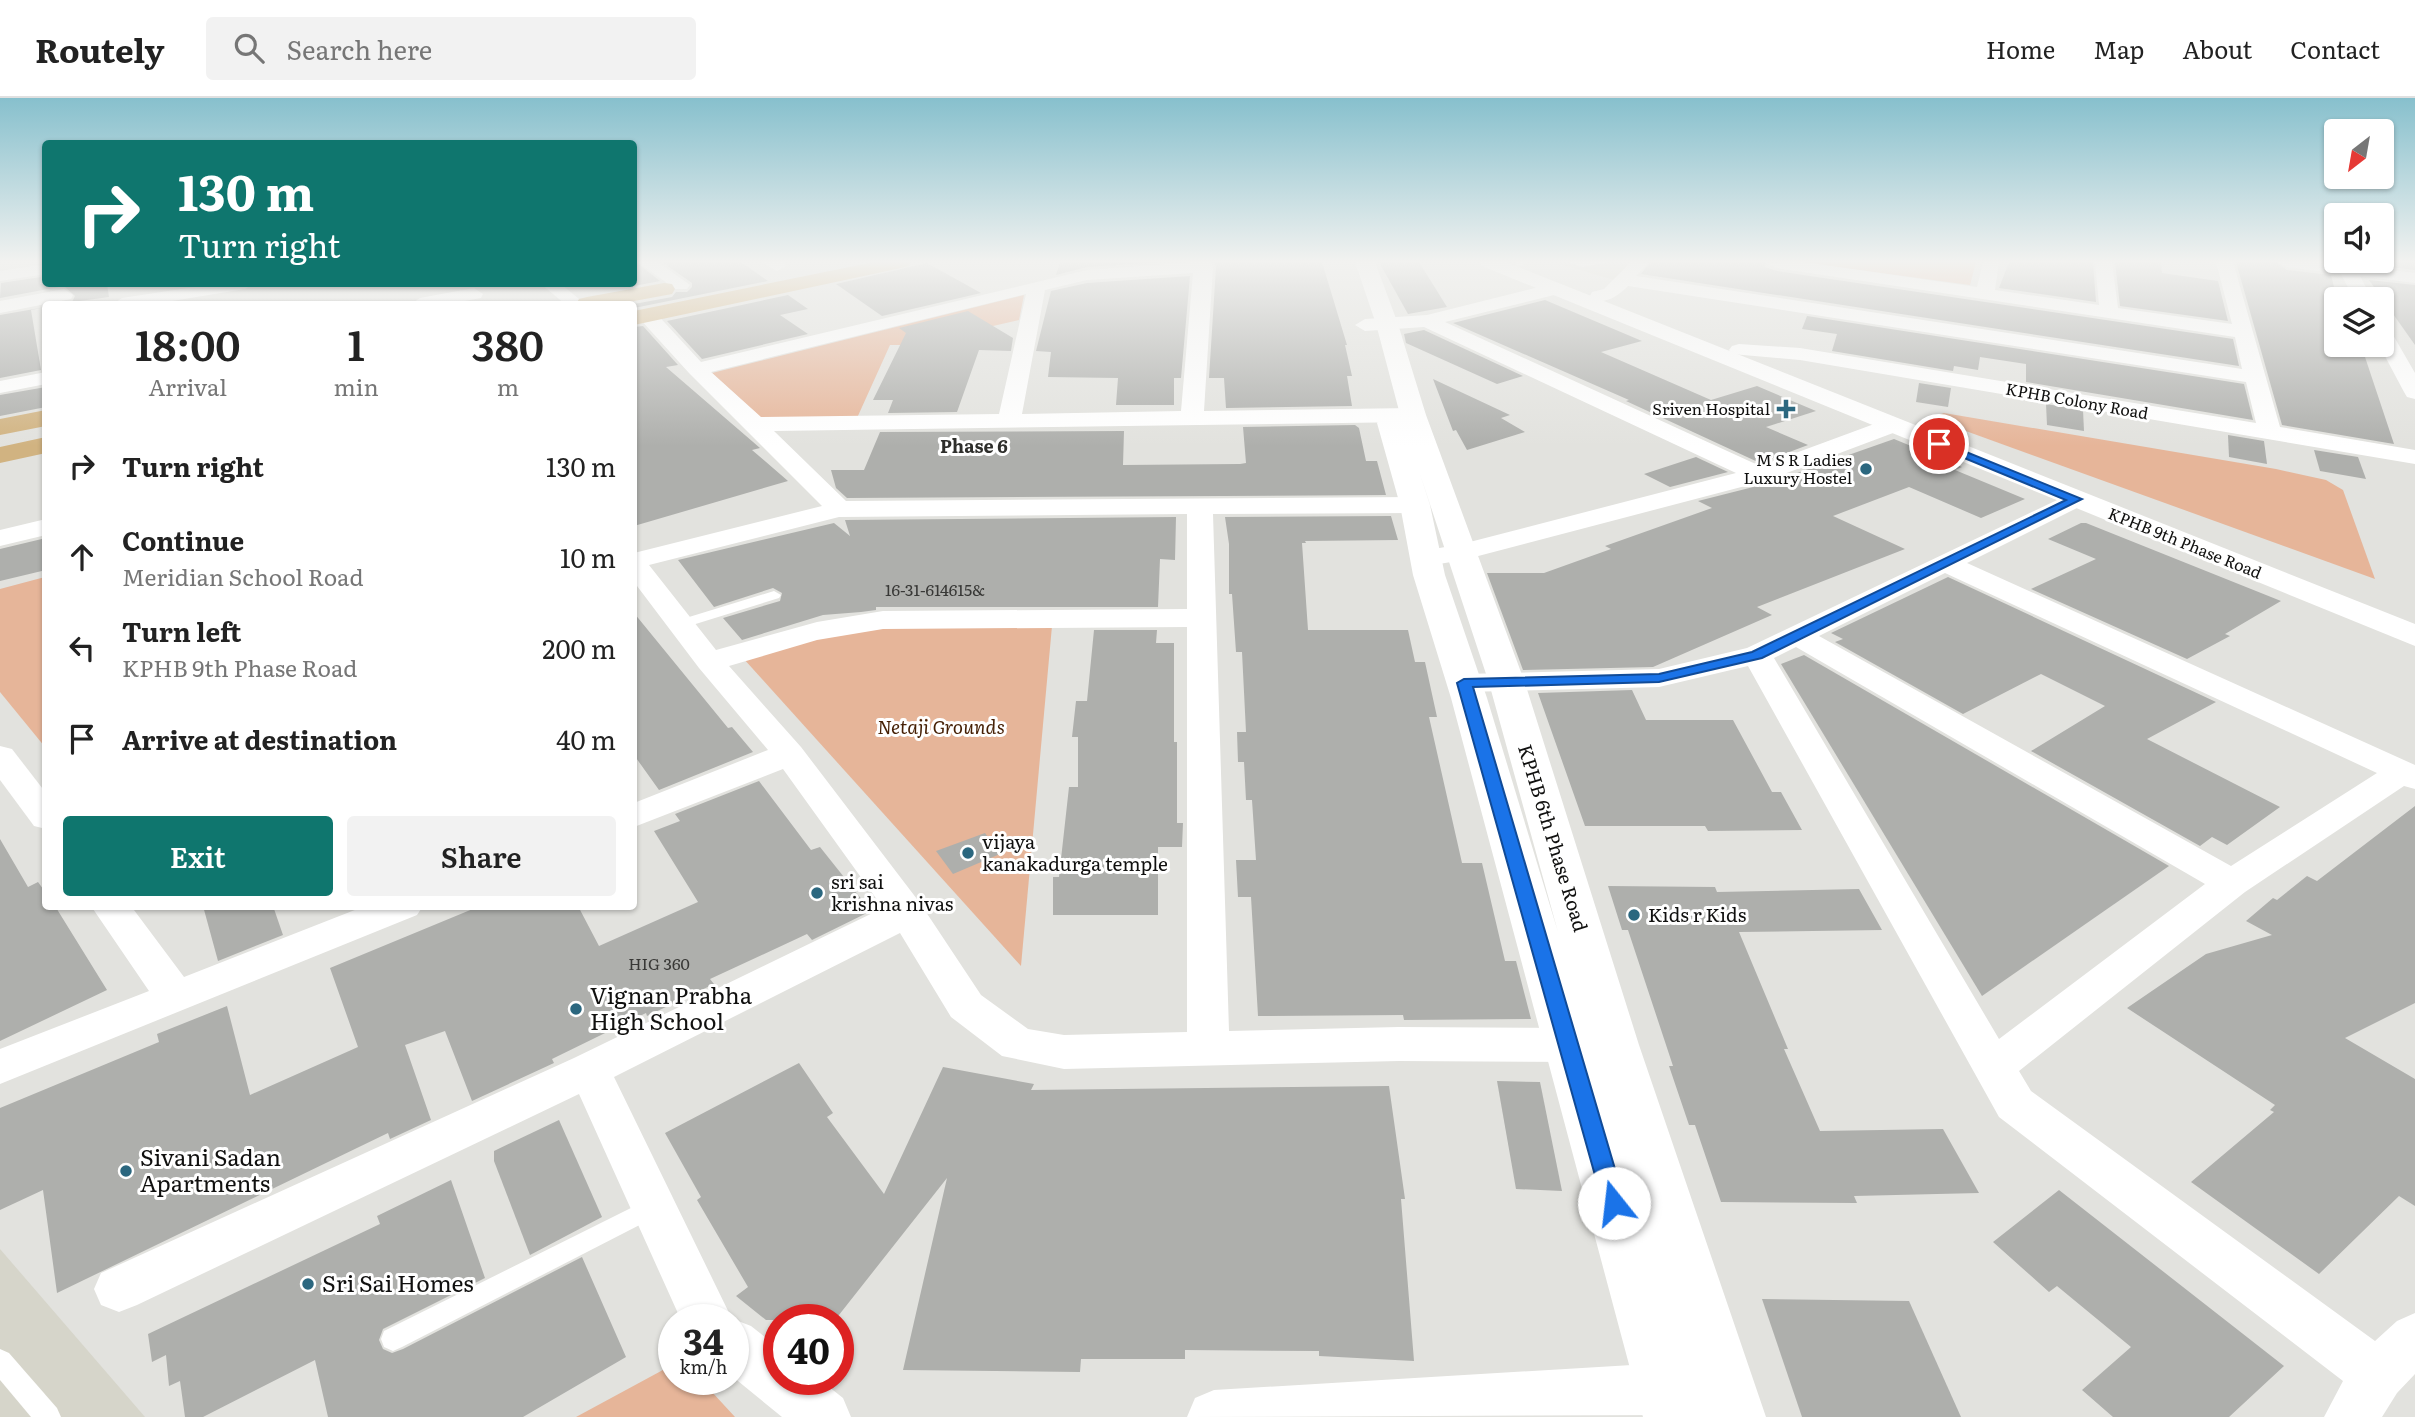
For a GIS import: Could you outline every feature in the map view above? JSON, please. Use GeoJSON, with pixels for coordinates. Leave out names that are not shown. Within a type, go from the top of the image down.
{"type":"FeatureCollection","features":[{"type":"Feature","properties":{"kind":"main road"},"geometry":{"type":"LineString","coordinates":[[0,427],[42,419]]}},
{"type":"Feature","properties":{"kind":"main road"},"geometry":{"type":"LineString","coordinates":[[0,437],[42,429]]}},
{"type":"Feature","properties":{"kind":"main road"},"geometry":{"type":"LineString","coordinates":[[0,449],[42,440]]}},
{"type":"Feature","properties":{"kind":"main road"},"geometry":{"type":"LineString","coordinates":[[0,455],[42,446]]}},
{"type":"Feature","properties":{"kind":"street"},"geometry":{"type":"LineString","coordinates":[[647,324],[755,424],[839,509]]}},
{"type":"Feature","properties":{"kind":"street"},"geometry":{"type":"LineString","coordinates":[[696,369],[883,324]]}},
{"type":"Feature","properties":{"kind":"street"},"geometry":{"type":"LineString","coordinates":[[1009,422],[1029,324]]}},
{"type":"Feature","properties":{"kind":"street"},"geometry":{"type":"LineString","coordinates":[[1192,419],[1199,324]]}},
{"type":"Feature","properties":{"kind":"street"},"geometry":{"type":"LineString","coordinates":[[1376,325],[1394,324]]}},
{"type":"Feature","properties":{"kind":"street"},"geometry":{"type":"LineString","coordinates":[[1433,324],[1759,475]]}},
{"type":"Feature","properties":{"kind":"street","name":"KPHB 9th Phase Road"},"geometry":{"type":"LineString","coordinates":[[1641,324],[2415,636]]}},
{"type":"Feature","properties":{"kind":"street","name":"KPHB 9th Phase Road"},"geometry":{"type":"LineString","coordinates":[[1670,324],[2415,619]]}},
{"type":"Feature","properties":{"kind":"street"},"geometry":{"type":"LineString","coordinates":[[1994,324],[2256,377]]}},
{"type":"Feature","properties":{"kind":"street"},"geometry":{"type":"LineString","coordinates":[[2187,324],[2244,332]]}},
{"type":"Feature","properties":{"kind":"street"},"geometry":{"type":"LineString","coordinates":[[2242,324],[2270,433]]}},
{"type":"Feature","properties":{"kind":"street","name":"KPHB 6th Phase Road"},"geometry":{"type":"LineString","coordinates":[[1376,325],[1400,416],[1445,555]]}},
{"type":"Feature","properties":{"kind":"street","name":"KPHB Colony Road"},"geometry":{"type":"LineString","coordinates":[[1739,350],[1800,354],[2415,457]]}},
{"type":"Feature","properties":{"kind":"street"},"geometry":{"type":"LineString","coordinates":[[2394,354],[2415,392]]}},
{"type":"Feature","properties":{"kind":"street"},"geometry":{"type":"LineString","coordinates":[[0,387],[42,380]]}},
{"type":"Feature","properties":{"kind":"street"},"geometry":{"type":"LineString","coordinates":[[755,424],[1400,416]]}},
{"type":"Feature","properties":{"kind":"street","name":"KPHB 6th Phase Road"},"geometry":{"type":"LineString","coordinates":[[1400,416],[1415,505],[1445,555]]}},
{"type":"Feature","properties":{"kind":"street"},"geometry":{"type":"LineString","coordinates":[[1445,555],[1759,475],[1893,425]]}},
{"type":"Feature","properties":{"kind":"street"},"geometry":{"type":"LineString","coordinates":[[1485,683],[1659,678],[1757,655],[2076,499]]}},
{"type":"Feature","properties":{"kind":"street"},"geometry":{"type":"LineString","coordinates":[[637,561],[839,509],[1415,505]]}},
{"type":"Feature","properties":{"kind":"street"},"geometry":{"type":"LineString","coordinates":[[1200,507],[1208,1048]]}},
{"type":"Feature","properties":{"kind":"street"},"geometry":{"type":"LineString","coordinates":[[0,538],[42,528]]}},
{"type":"Feature","properties":{"kind":"street","name":"KPHB 6th Phase Road"},"geometry":{"type":"LineString","coordinates":[[1445,555],[1429,575],[1485,683],[1592,1045],[1670,1403]]}},
{"type":"Feature","properties":{"kind":"street"},"geometry":{"type":"LineString","coordinates":[[1945,563],[2408,775]]}},
{"type":"Feature","properties":{"kind":"street"},"geometry":{"type":"LineString","coordinates":[[637,566],[710,662],[789,754],[907,913],[967,1006],[1017,1044],[1064,1052],[1399,1044],[1592,1045]]}},
{"type":"Feature","properties":{"kind":"street"},"geometry":{"type":"LineString","coordinates":[[710,662],[772,641],[838,625],[883,620],[1200,618]]}},
{"type":"Feature","properties":{"kind":"street"},"geometry":{"type":"LineString","coordinates":[[1797,636],[2232,883]]}},
{"type":"Feature","properties":{"kind":"street"},"geometry":{"type":"LineString","coordinates":[[1757,655],[2015,1104],[2365,1396],[2415,1338]]}},
{"type":"Feature","properties":{"kind":"street"},"geometry":{"type":"LineString","coordinates":[[637,815],[789,754]]}},
{"type":"Feature","properties":{"kind":"street"},"geometry":{"type":"LineString","coordinates":[[0,756],[42,813]]}},
{"type":"Feature","properties":{"kind":"street"},"geometry":{"type":"LineString","coordinates":[[1993,1067],[2232,883],[2408,775]]}},
{"type":"Feature","properties":{"kind":"street"},"geometry":{"type":"LineString","coordinates":[[113,910],[176,997]]}},
{"type":"Feature","properties":{"kind":"street"},"geometry":{"type":"LineString","coordinates":[[0,1067],[394,910]]}},
{"type":"Feature","properties":{"kind":"street"},"geometry":{"type":"LineString","coordinates":[[119,1289],[589,1070],[907,913]]}},
{"type":"Feature","properties":{"kind":"street","name":"KPHB 6th Phase Road"},"geometry":{"type":"LineString","coordinates":[[1592,1045],[1735,1417]]}},
{"type":"Feature","properties":{"kind":"street"},"geometry":{"type":"LineString","coordinates":[[589,1070],[699,1304]]}},
{"type":"Feature","properties":{"kind":"street"},"geometry":{"type":"LineString","coordinates":[[749,1357],[824,1417]]}},
{"type":"Feature","properties":{"kind":"street"},"geometry":{"type":"LineString","coordinates":[[1214,1417],[1670,1403]]}},
{"type":"Feature","properties":{"kind":"lane"},"geometry":{"type":"LineString","coordinates":[[681,624],[774,595]]}},
{"type":"Feature","properties":{"kind":"lane"},"geometry":{"type":"LineString","coordinates":[[393,1339],[653,1207]]}},
{"type":"Feature","properties":{"kind":"lane"},"geometry":{"type":"LineString","coordinates":[[0,1361],[48,1417]]}},
{"type":"Feature","properties":{"kind":"shaded area"},"geometry":{"type":"Polygon","coordinates":[[[0,1249],[145,1417],[0,1417],[0,1249]]]}},
{"type":"Feature","properties":{"kind":"green space"},"geometry":{"type":"Polygon","coordinates":[[[910,324],[1004,324],[958,334],[964,345],[890,345],[857,418],[762,419],[712,373],[910,324]]]}},
{"type":"Feature","properties":{"kind":"green space"},"geometry":{"type":"Polygon","coordinates":[[[1944,413],[2276,469],[2326,480],[2343,490],[2375,579],[1930,418],[1944,413]]]}},
{"type":"Feature","properties":{"kind":"green space"},"geometry":{"type":"Polygon","coordinates":[[[42,578],[42,743],[0,692],[0,589],[42,578]]]}},
{"type":"Feature","properties":{"kind":"green space","name":"Netaji Grounds"},"geometry":{"type":"Polygon","coordinates":[[[868,626],[1052,626],[1021,966],[743,658],[868,626]]]}},
{"type":"Feature","properties":{"kind":"green space"},"geometry":{"type":"Polygon","coordinates":[[[658,1373],[658,1395],[715,1395],[735,1417],[576,1417],[658,1373]]]}},
{"type":"Feature","properties":{"kind":"building"},"geometry":{"type":"Polygon","coordinates":[[[0,324],[33,324],[41,370],[0,378],[0,324]]]}},
{"type":"Feature","properties":{"kind":"building"},"geometry":{"type":"Polygon","coordinates":[[[669,324],[793,324],[808,334],[702,359],[669,324]]]}},
{"type":"Feature","properties":{"kind":"building"},"geometry":{"type":"Polygon","coordinates":[[[917,324],[989,324],[1013,338],[1011,351],[979,350],[957,412],[888,413],[893,400],[873,400],[906,333],[899,328],[917,324]]]}},
{"type":"Feature","properties":{"kind":"building"},"geometry":{"type":"Polygon","coordinates":[[[1043,324],[1186,324],[1181,378],[1174,378],[1174,405],[1116,405],[1118,378],[1048,377],[1051,352],[1036,351],[1043,324]]]}},
{"type":"Feature","properties":{"kind":"building"},"geometry":{"type":"Polygon","coordinates":[[[1212,324],[1341,324],[1352,376],[1347,376],[1352,406],[1226,408],[1224,378],[1209,378],[1212,324]]]}},
{"type":"Feature","properties":{"kind":"building"},"geometry":{"type":"Polygon","coordinates":[[[1454,324],[1601,324],[1642,341],[1601,352],[1711,400],[1757,386],[1816,411],[1766,427],[1808,445],[1760,463],[1626,401],[1629,400],[1454,324]]]}},
{"type":"Feature","properties":{"kind":"building"},"geometry":{"type":"Polygon","coordinates":[[[1804,324],[1856,324],[2244,384],[2253,420],[2026,382],[2026,364],[1980,357],[1978,370],[1954,366],[1953,371],[1832,351],[1837,334],[1802,329],[1804,324]]]}},
{"type":"Feature","properties":{"kind":"building"},"geometry":{"type":"Polygon","coordinates":[[[1963,324],[2129,324],[2233,339],[2239,366],[1963,324]]]}},
{"type":"Feature","properties":{"kind":"building"},"geometry":{"type":"Polygon","coordinates":[[[2253,324],[2324,324],[2324,357],[2365,357],[2394,444],[2282,425],[2253,324]]]}},
{"type":"Feature","properties":{"kind":"building"},"geometry":{"type":"Polygon","coordinates":[[[2400,324],[2415,324],[2415,345],[2400,324]]]}},
{"type":"Feature","properties":{"kind":"building"},"geometry":{"type":"Polygon","coordinates":[[[643,326],[678,365],[666,367],[760,448],[752,450],[788,481],[637,525],[637,327],[643,326]]]}},
{"type":"Feature","properties":{"kind":"building"},"geometry":{"type":"Polygon","coordinates":[[[1424,330],[1523,376],[1497,384],[1406,343],[1404,334],[1424,330]]]}},
{"type":"Feature","properties":{"kind":"building"},"geometry":{"type":"Polygon","coordinates":[[[1433,379],[1510,415],[1501,418],[1525,432],[1467,450],[1456,430],[1453,431],[1433,379]]]}},
{"type":"Feature","properties":{"kind":"building"},"geometry":{"type":"Polygon","coordinates":[[[1919,383],[1951,388],[1948,407],[1916,402],[1919,383]]]}},
{"type":"Feature","properties":{"kind":"building"},"geometry":{"type":"Polygon","coordinates":[[[42,388],[42,408],[0,416],[0,395],[42,388]]]}},
{"type":"Feature","properties":{"kind":"building"},"geometry":{"type":"Polygon","coordinates":[[[2046,404],[2083,410],[2084,431],[2047,425],[2046,404]]]}},
{"type":"Feature","properties":{"kind":"building"},"geometry":{"type":"Polygon","coordinates":[[[1355,425],[1359,428],[1366,461],[1377,461],[1386,495],[847,498],[836,488],[831,470],[864,470],[880,432],[1124,431],[1123,465],[1240,464],[1246,463],[1243,427],[1355,425]]]}},
{"type":"Feature","properties":{"kind":"building"},"geometry":{"type":"Polygon","coordinates":[[[2228,435],[2264,441],[2267,464],[2229,457],[2228,435]]]}},
{"type":"Feature","properties":{"kind":"building"},"geometry":{"type":"Polygon","coordinates":[[[1894,439],[1962,467],[1955,470],[2025,499],[1981,518],[1909,487],[1833,516],[1905,549],[1757,607],[1772,615],[1653,667],[1523,670],[1487,573],[1544,573],[1611,549],[1605,546],[1712,508],[1698,501],[1769,483],[1894,439]]]}},
{"type":"Feature","properties":{"kind":"building"},"geometry":{"type":"Polygon","coordinates":[[[2314,450],[2358,457],[2366,479],[2320,471],[2314,450]]]}},
{"type":"Feature","properties":{"kind":"building"},"geometry":{"type":"Polygon","coordinates":[[[1696,457],[1728,472],[1670,487],[1644,474],[1696,457]]]}},
{"type":"Feature","properties":{"kind":"building"},"geometry":{"type":"Polygon","coordinates":[[[1391,516],[1398,540],[1302,543],[1308,630],[1408,630],[1415,662],[1425,662],[1437,717],[1429,717],[1462,863],[1482,863],[1505,961],[1516,961],[1531,1019],[1404,1020],[1403,1015],[1258,1016],[1251,897],[1238,897],[1236,860],[1256,860],[1252,800],[1246,800],[1244,762],[1238,762],[1237,732],[1246,732],[1242,652],[1236,652],[1232,594],[1229,594],[1229,544],[1225,517],[1391,516]]]}},
{"type":"Feature","properties":{"kind":"building"},"geometry":{"type":"Polygon","coordinates":[[[1176,517],[1175,560],[1160,559],[1158,607],[876,607],[876,610],[823,615],[742,640],[723,618],[780,601],[782,593],[773,588],[714,607],[678,560],[834,523],[850,536],[845,520],[1176,517]]]}},
{"type":"Feature","properties":{"kind":"building"},"geometry":{"type":"Polygon","coordinates":[[[2081,523],[2281,601],[2225,634],[2230,636],[2187,659],[2031,589],[2096,559],[2048,539],[2081,523]]]}},
{"type":"Feature","properties":{"kind":"building"},"geometry":{"type":"Polygon","coordinates":[[[42,539],[42,571],[0,581],[0,549],[42,539]]]}},
{"type":"Feature","properties":{"kind":"building"},"geometry":{"type":"Polygon","coordinates":[[[1948,577],[2216,702],[2147,739],[2280,807],[2227,845],[2212,837],[2200,846],[2031,751],[2105,706],[2041,674],[1963,714],[1835,642],[1843,639],[1831,633],[1948,577]]]}},
{"type":"Feature","properties":{"kind":"building"},"geometry":{"type":"Polygon","coordinates":[[[637,617],[728,728],[732,727],[753,752],[659,790],[637,759],[637,617]]]}},
{"type":"Feature","properties":{"kind":"building"},"geometry":{"type":"Polygon","coordinates":[[[1094,630],[1157,630],[1156,643],[1174,643],[1177,823],[1183,823],[1182,847],[1158,847],[1158,915],[1053,915],[1053,877],[1059,877],[1069,787],[1078,787],[1078,737],[1072,737],[1076,701],[1087,701],[1094,630]]]}},
{"type":"Feature","properties":{"kind":"building"},"geometry":{"type":"Polygon","coordinates":[[[1804,655],[2169,866],[1982,996],[1781,664],[1804,655]]]}},
{"type":"Feature","properties":{"kind":"building"},"geometry":{"type":"Polygon","coordinates":[[[1632,690],[1646,720],[1733,720],[1772,792],[1781,792],[1802,830],[1708,831],[1705,826],[1585,826],[1538,693],[1632,690]]]}},
{"type":"Feature","properties":{"kind":"building"},"geometry":{"type":"Polygon","coordinates":[[[759,781],[811,850],[820,847],[871,911],[812,940],[807,934],[710,979],[714,984],[647,1016],[646,1013],[552,1059],[554,1063],[472,1101],[445,1031],[405,1045],[431,1120],[390,1139],[388,1133],[57,1293],[43,1190],[0,1210],[0,1108],[159,1042],[157,1034],[227,1006],[250,1095],[358,1047],[330,968],[470,910],[580,910],[599,946],[698,902],[654,831],[680,821],[675,814],[759,781]]]}},
{"type":"Feature","properties":{"kind":"building"},"geometry":{"type":"Polygon","coordinates":[[[2415,806],[2415,1003],[2345,1038],[2415,1079],[2415,1206],[2399,1196],[2319,1274],[2191,1182],[2274,1112],[2270,1110],[2275,1105],[2127,1008],[2206,954],[2272,935],[2246,921],[2273,898],[2277,900],[2307,876],[2317,881],[2415,806]]]}},
{"type":"Feature","properties":{"kind":"building","name":"vijaya kanakadurga temple"},"geometry":{"type":"Polygon","coordinates":[[[985,833],[1000,854],[953,874],[936,851],[985,833]]]}},
{"type":"Feature","properties":{"kind":"building"},"geometry":{"type":"Polygon","coordinates":[[[0,839],[28,887],[38,882],[42,888],[42,910],[57,910],[107,990],[0,1041],[0,839]]]}},
{"type":"Feature","properties":{"kind":"building"},"geometry":{"type":"Polygon","coordinates":[[[1608,886],[1715,887],[1717,892],[1859,889],[1882,930],[1739,932],[1788,1049],[1784,1049],[1820,1131],[1943,1129],[1979,1193],[1854,1196],[1857,1203],[1721,1202],[1695,1125],[1689,1125],[1669,1066],[1673,1066],[1628,930],[1622,930],[1608,886]]]}},
{"type":"Feature","properties":{"kind":"building"},"geometry":{"type":"Polygon","coordinates":[[[204,910],[274,910],[283,935],[218,961],[204,910]]]}},
{"type":"Feature","properties":{"kind":"building"},"geometry":{"type":"Polygon","coordinates":[[[799,1063],[833,1113],[827,1117],[884,1194],[943,1067],[1034,1084],[1031,1090],[1389,1086],[1405,1199],[1401,1199],[1414,1361],[1319,1356],[1319,1351],[1185,1350],[1185,1359],[1081,1359],[1080,1372],[903,1370],[947,1178],[848,1304],[763,1304],[763,1318],[736,1296],[748,1287],[697,1200],[701,1197],[665,1133],[799,1063]]]}},
{"type":"Feature","properties":{"kind":"building"},"geometry":{"type":"Polygon","coordinates":[[[1497,1081],[1540,1082],[1562,1191],[1516,1189],[1497,1081]]]}},
{"type":"Feature","properties":{"kind":"building"},"geometry":{"type":"Polygon","coordinates":[[[559,1120],[602,1217],[530,1255],[494,1161],[494,1151],[559,1120]]]}},
{"type":"Feature","properties":{"kind":"building"},"geometry":{"type":"Polygon","coordinates":[[[451,1180],[485,1278],[383,1329],[379,1340],[383,1349],[392,1353],[403,1349],[582,1257],[626,1357],[523,1417],[328,1417],[315,1360],[203,1417],[185,1417],[180,1381],[169,1386],[166,1355],[152,1362],[148,1334],[380,1224],[377,1216],[451,1180]]]}},
{"type":"Feature","properties":{"kind":"building"},"geometry":{"type":"Polygon","coordinates":[[[2059,1190],[2284,1366],[2229,1417],[2113,1417],[2082,1390],[2131,1347],[2057,1286],[2049,1292],[1993,1242],[2059,1190]]]}},
{"type":"Feature","properties":{"kind":"building"},"geometry":{"type":"Polygon","coordinates":[[[1762,1299],[1909,1301],[1961,1417],[1802,1417],[1762,1299]]]}},
{"type":"Feature","properties":{"kind":"place","name":"Sriven Hospital"},"geometry":{"type":"Point","coordinates":[1786,409]}},
{"type":"Feature","properties":{"kind":"place","name":"M S R Ladies Luxury Hostel"},"geometry":{"type":"Point","coordinates":[1866,469]}},
{"type":"Feature","properties":{"kind":"place","name":"vijaya kanakadurga temple"},"geometry":{"type":"Point","coordinates":[968,853]}},
{"type":"Feature","properties":{"kind":"place","name":"sri sai krishna nivas"},"geometry":{"type":"Point","coordinates":[817,893]}},
{"type":"Feature","properties":{"kind":"place","name":"Kids r Kids"},"geometry":{"type":"Point","coordinates":[1634,915]}},
{"type":"Feature","properties":{"kind":"place","name":"Vignan Prabha High School"},"geometry":{"type":"Point","coordinates":[576,1009]}},
{"type":"Feature","properties":{"kind":"place","name":"Sivani Sadan Apartments"},"geometry":{"type":"Point","coordinates":[126,1171]}},
{"type":"Feature","properties":{"kind":"place","name":"Sri Sai Homes"},"geometry":{"type":"Point","coordinates":[308,1284]}},
{"type":"Feature","properties":{"kind":"district","name":"Phase 6"},"geometry":{"type":"Point","coordinates":[974,447]}},
{"type":"Feature","properties":{"kind":"route"},"geometry":{"type":"LineString","coordinates":[[1614,1203],[1464,683],[1659,678],[1757,655],[2076,499],[1939,444]]}}]}
